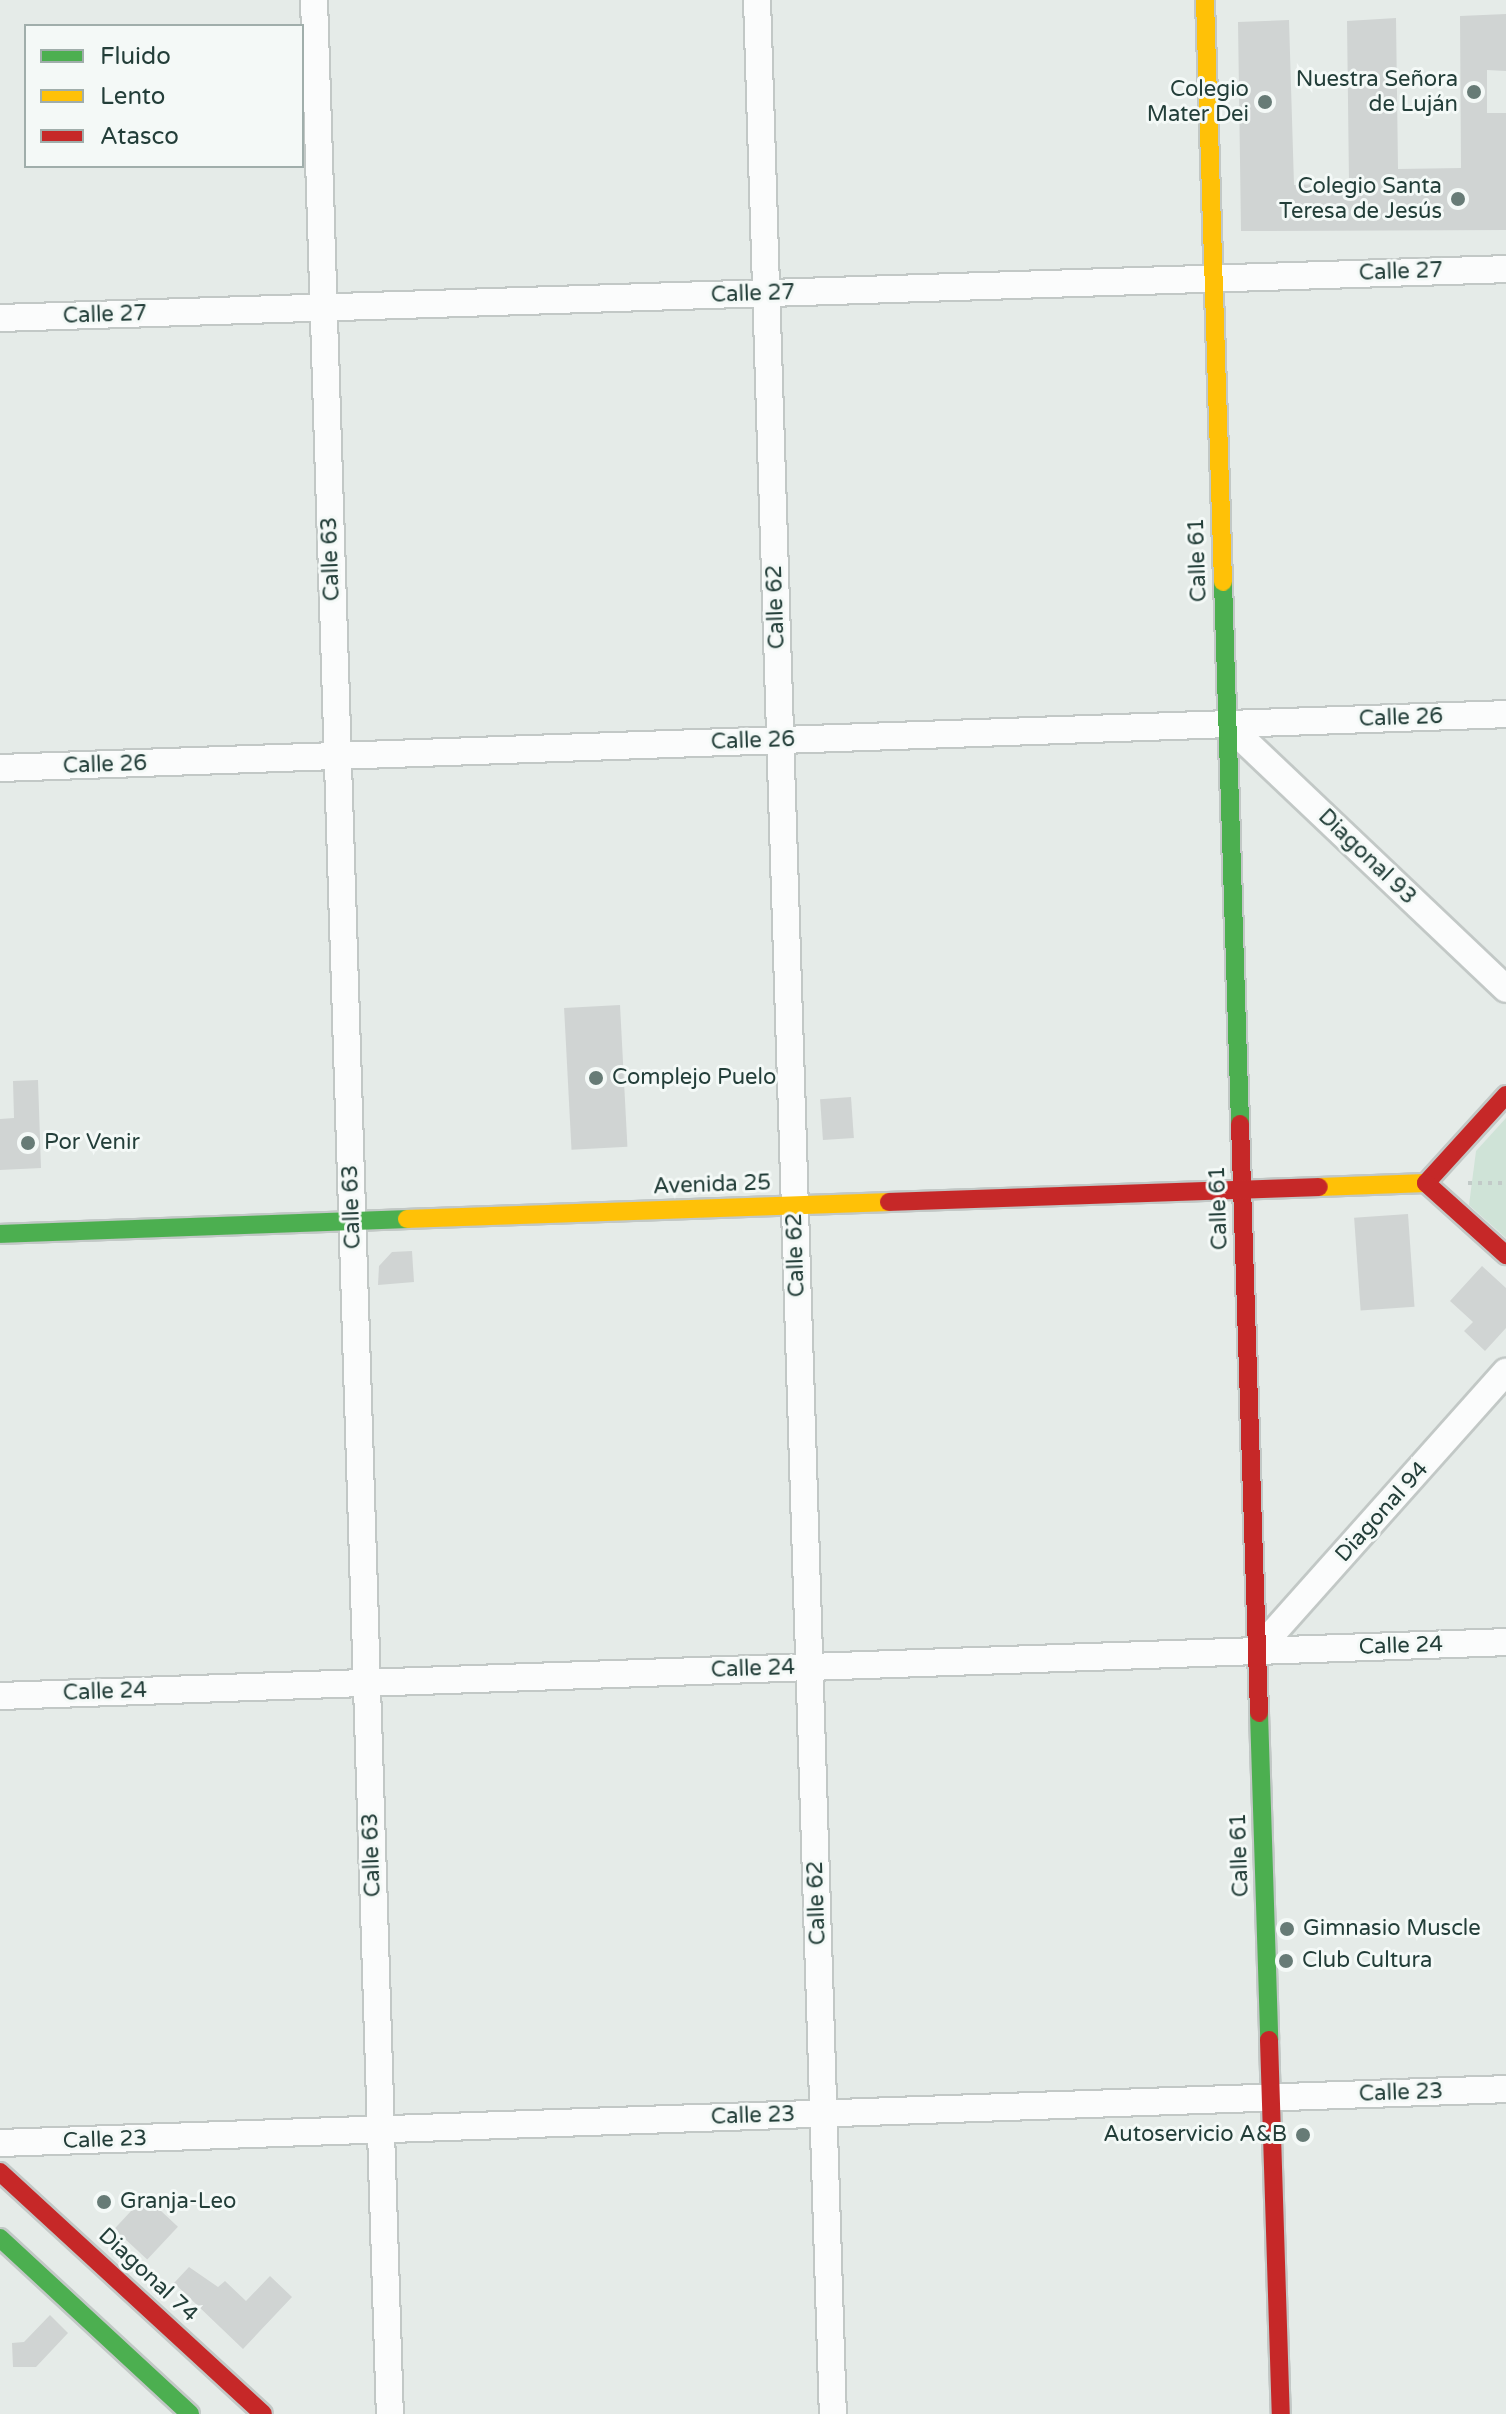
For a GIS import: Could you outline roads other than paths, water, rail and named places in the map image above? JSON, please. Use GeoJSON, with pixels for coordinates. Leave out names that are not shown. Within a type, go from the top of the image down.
{"type":"FeatureCollection","features":[{"type":"Feature","properties":{"kind":"street","name":"Calle 63"},"geometry":{"type":"LineString","coordinates":[[314,0],[390,2414]]}},
{"type":"Feature","properties":{"kind":"street","name":"Calle 62"},"geometry":{"type":"LineString","coordinates":[[757,0],[833,2414]]}},
{"type":"Feature","properties":{"kind":"street","name":"Calle 61"},"geometry":{"type":"LineString","coordinates":[[1205,0],[1281,2414]]}},
{"type":"Feature","properties":{"kind":"street","name":"Calle 27"},"geometry":{"type":"LineString","coordinates":[[0,318],[1506,269]]}},
{"type":"Feature","properties":{"kind":"street","name":"Calle 26"},"geometry":{"type":"LineString","coordinates":[[0,768],[1506,714]]}},
{"type":"Feature","properties":{"kind":"street","name":"Diagonal 93"},"geometry":{"type":"LineString","coordinates":[[1228,725],[1506,989]]}},
{"type":"Feature","properties":{"kind":"street"},"geometry":{"type":"LineString","coordinates":[[1506,1095],[1426,1183],[1506,1255]]}},
{"type":"Feature","properties":{"kind":"street","name":"Avenida 25"},"geometry":{"type":"LineString","coordinates":[[0,1234],[1426,1183]]}},
{"type":"Feature","properties":{"kind":"street","name":"Diagonal 94"},"geometry":{"type":"LineString","coordinates":[[1257,1651],[1506,1372]]}},
{"type":"Feature","properties":{"kind":"street","name":"Calle 24"},"geometry":{"type":"LineString","coordinates":[[0,1696],[1506,1642]]}},
{"type":"Feature","properties":{"kind":"street","name":"Calle 23"},"geometry":{"type":"LineString","coordinates":[[0,2143],[1506,2089]]}},
{"type":"Feature","properties":{"kind":"street","name":"Diagonal 74"},"geometry":{"type":"LineString","coordinates":[[0,2172],[263,2414]]}},
{"type":"Feature","properties":{"kind":"street"},"geometry":{"type":"LineString","coordinates":[[0,2238],[190,2414]]}},
{"type":"Feature","properties":{"kind":"place","name":"Nuestra Señora de Luján"},"geometry":{"type":"Point","coordinates":[1474,92]}},
{"type":"Feature","properties":{"kind":"place","name":"Colegio Mater Dei"},"geometry":{"type":"Point","coordinates":[1265,102]}},
{"type":"Feature","properties":{"kind":"place","name":"Colegio Santa Teresa de Jesús"},"geometry":{"type":"Point","coordinates":[1458,199]}},
{"type":"Feature","properties":{"kind":"place","name":"Complejo Puelo"},"geometry":{"type":"Point","coordinates":[596,1078]}},
{"type":"Feature","properties":{"kind":"place","name":"Por Venir"},"geometry":{"type":"Point","coordinates":[28,1143]}},
{"type":"Feature","properties":{"kind":"place","name":"Gimnasio Muscle"},"geometry":{"type":"Point","coordinates":[1287,1929]}},
{"type":"Feature","properties":{"kind":"place","name":"Club Cultura"},"geometry":{"type":"Point","coordinates":[1286,1961]}},
{"type":"Feature","properties":{"kind":"place","name":"Autoservicio A&B"},"geometry":{"type":"Point","coordinates":[1303,2135]}},
{"type":"Feature","properties":{"kind":"place","name":"Granja-Leo"},"geometry":{"type":"Point","coordinates":[104,2202]}}]}
